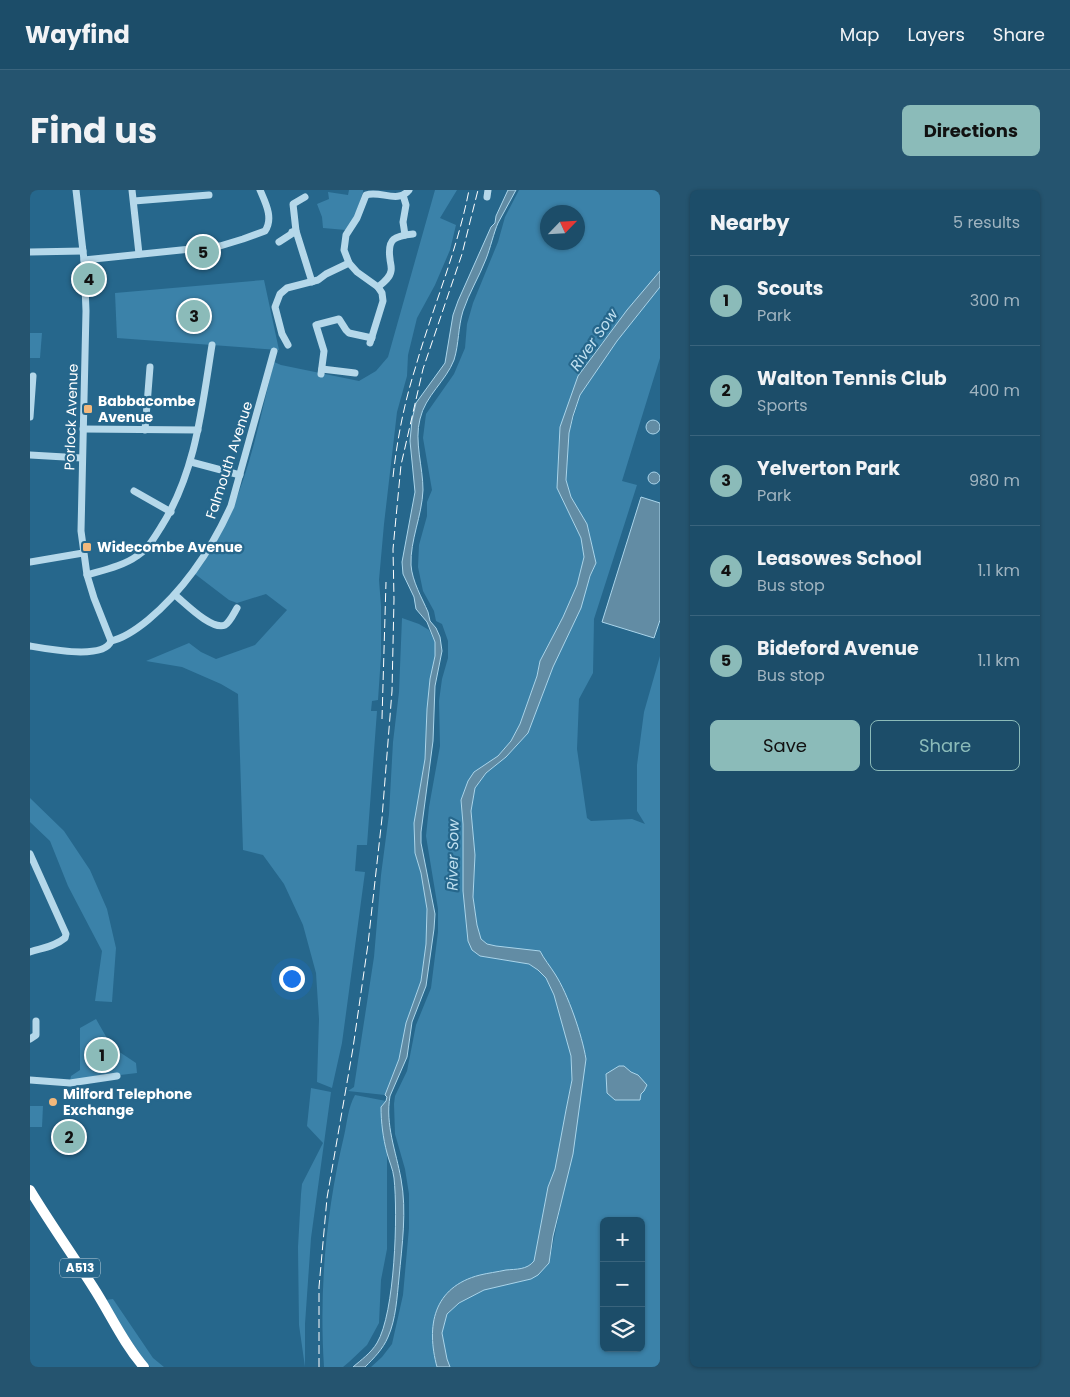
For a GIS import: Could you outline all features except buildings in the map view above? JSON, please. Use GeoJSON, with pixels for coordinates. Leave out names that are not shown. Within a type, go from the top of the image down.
{"type":"FeatureCollection","features":[{"type":"Feature","properties":{"kind":"highway","name":"A513"},"geometry":{"type":"LineString","coordinates":[[30,1190],[129,1347],[144,1367]]}},
{"type":"Feature","properties":{"kind":"street","name":"Porlock Avenue"},"geometry":{"type":"LineString","coordinates":[[76,190],[84,260],[87,336],[80,511],[83,553],[94,598],[111,641]]}},
{"type":"Feature","properties":{"kind":"street"},"geometry":{"type":"LineString","coordinates":[[132,190],[139,254]]}},
{"type":"Feature","properties":{"kind":"street"},"geometry":{"type":"LineString","coordinates":[[84,260],[220,246],[265,231],[268,226],[269,216],[260,190]]}},
{"type":"Feature","properties":{"kind":"street"},"geometry":{"type":"LineString","coordinates":[[355,373],[322,372],[324,351],[316,325],[325,321],[339,319],[350,333],[371,340],[383,301],[378,287],[357,272],[349,263],[344,250],[346,235],[357,218],[363,198],[368,192],[394,196],[403,195],[409,190]]}},
{"type":"Feature","properties":{"kind":"street"},"geometry":{"type":"LineString","coordinates":[[134,201],[209,195]]}},
{"type":"Feature","properties":{"kind":"street"},"geometry":{"type":"LineString","coordinates":[[378,287],[385,282],[391,270],[389,254],[391,243],[398,236],[409,234],[403,222],[406,205],[403,195]]}},
{"type":"Feature","properties":{"kind":"street"},"geometry":{"type":"LineString","coordinates":[[305,197],[293,204],[293,231],[312,282]]}},
{"type":"Feature","properties":{"kind":"street"},"geometry":{"type":"LineString","coordinates":[[279,242],[293,231]]}},
{"type":"Feature","properties":{"kind":"street"},"geometry":{"type":"LineString","coordinates":[[30,252],[83,251]]}},
{"type":"Feature","properties":{"kind":"street"},"geometry":{"type":"LineString","coordinates":[[288,345],[282,334],[275,307],[277,300],[286,288],[312,282],[349,263]]}},
{"type":"Feature","properties":{"kind":"street"},"geometry":{"type":"LineString","coordinates":[[87,575],[125,563],[138,556],[151,544],[171,512],[191,462],[212,345]]}},
{"type":"Feature","properties":{"kind":"street","name":"Falmouth Avenue"},"geometry":{"type":"LineString","coordinates":[[30,646],[89,653],[105,649],[111,641],[130,634],[142,625],[176,595],[200,563],[220,530],[231,506],[274,351]]}},
{"type":"Feature","properties":{"kind":"street"},"geometry":{"type":"LineString","coordinates":[[145,430],[150,367]]}},
{"type":"Feature","properties":{"kind":"street"},"geometry":{"type":"LineString","coordinates":[[30,417],[32,376]]}},
{"type":"Feature","properties":{"kind":"street"},"geometry":{"type":"LineString","coordinates":[[83,429],[198,430]]}},
{"type":"Feature","properties":{"kind":"street"},"geometry":{"type":"LineString","coordinates":[[30,456],[82,458]]}},
{"type":"Feature","properties":{"kind":"street"},"geometry":{"type":"LineString","coordinates":[[191,462],[240,475]]}},
{"type":"Feature","properties":{"kind":"street"},"geometry":{"type":"LineString","coordinates":[[134,491],[171,512]]}},
{"type":"Feature","properties":{"kind":"street"},"geometry":{"type":"LineString","coordinates":[[30,562],[83,553]]}},
{"type":"Feature","properties":{"kind":"street"},"geometry":{"type":"LineString","coordinates":[[176,595],[194,612],[212,624],[224,626],[236,608]]}},
{"type":"Feature","properties":{"kind":"street"},"geometry":{"type":"LineString","coordinates":[[30,854],[66,934],[65,938],[61,941],[47,948],[30,952]]}},
{"type":"Feature","properties":{"kind":"street"},"geometry":{"type":"LineString","coordinates":[[30,1039],[36,1035],[36,1021]]}},
{"type":"Feature","properties":{"kind":"street"},"geometry":{"type":"LineString","coordinates":[[30,1080],[70,1083],[117,1076]]}},
{"type":"Feature","properties":{"kind":"shaded area"},"geometry":{"type":"Polygon","coordinates":[[[349,190],[363,190],[363,192],[355,216],[346,230],[323,228],[322,217],[317,204],[329,199],[328,192],[348,195],[349,190]]]}},
{"type":"Feature","properties":{"kind":"shaded area"},"geometry":{"type":"Polygon","coordinates":[[[435,190],[457,190],[440,218],[456,225],[450,250],[435,285],[417,318],[408,355],[407,376],[397,412],[379,580],[381,656],[378,700],[372,701],[371,711],[377,711],[367,845],[357,845],[355,871],[365,872],[342,1043],[332,1088],[317,1082],[319,1019],[316,973],[303,925],[284,884],[263,855],[243,850],[238,694],[221,684],[182,667],[146,661],[189,643],[201,652],[216,659],[255,645],[287,610],[266,594],[237,603],[229,600],[195,574],[224,527],[243,481],[257,434],[274,362],[359,381],[376,371],[388,357],[435,190]]]}},
{"type":"Feature","properties":{"kind":"shaded area"},"geometry":{"type":"Polygon","coordinates":[[[508,190],[516,190],[498,223],[486,259],[465,304],[454,360],[426,403],[418,427],[423,490],[421,509],[412,546],[411,565],[415,583],[430,621],[440,637],[442,651],[435,686],[433,741],[421,832],[421,843],[435,914],[434,929],[426,986],[412,1022],[407,1057],[390,1096],[390,1128],[404,1203],[403,1241],[397,1300],[391,1330],[384,1345],[365,1367],[353,1367],[377,1343],[388,1310],[394,1263],[396,1215],[393,1175],[383,1136],[381,1107],[386,1101],[387,1097],[385,1095],[399,1059],[406,1023],[421,981],[426,944],[427,909],[421,873],[415,853],[414,823],[425,759],[427,709],[430,679],[435,656],[435,642],[427,622],[416,609],[414,597],[403,574],[402,562],[415,492],[410,441],[412,420],[416,403],[445,363],[453,315],[458,301],[491,227],[495,223],[496,216],[508,190]]]}},
{"type":"Feature","properties":{"kind":"shaded area"},"geometry":{"type":"Polygon","coordinates":[[[519,190],[660,190],[660,271],[593,354],[560,427],[557,488],[581,538],[584,557],[577,585],[540,661],[537,676],[520,724],[511,741],[498,756],[474,772],[461,800],[463,891],[468,941],[480,956],[529,964],[546,978],[554,995],[571,1056],[572,1080],[555,1169],[548,1188],[534,1261],[527,1268],[479,1275],[471,1278],[464,1282],[436,1311],[432,1338],[437,1367],[371,1367],[392,1344],[403,1295],[409,1228],[409,1194],[405,1169],[395,1134],[394,1104],[395,1096],[407,1071],[416,1025],[431,988],[438,932],[438,909],[426,836],[440,746],[439,701],[442,679],[448,658],[448,641],[442,624],[436,621],[434,611],[423,591],[418,567],[419,545],[427,516],[427,502],[432,490],[423,438],[426,414],[454,374],[465,348],[467,324],[473,303],[498,242],[505,217],[519,190]]]}},
{"type":"Feature","properties":{"kind":"shaded area"},"geometry":{"type":"Polygon","coordinates":[[[660,271],[660,287],[617,341],[580,395],[569,433],[566,480],[571,497],[587,524],[596,563],[590,576],[581,608],[553,667],[528,733],[506,757],[486,773],[475,788],[471,811],[475,855],[473,897],[481,939],[487,944],[496,946],[540,951],[560,982],[578,1027],[586,1059],[573,1154],[553,1236],[549,1263],[538,1275],[531,1279],[484,1290],[459,1303],[447,1314],[442,1333],[450,1367],[437,1367],[432,1337],[433,1323],[443,1299],[452,1289],[464,1281],[483,1274],[525,1268],[534,1261],[548,1187],[555,1169],[572,1080],[571,1056],[554,995],[546,978],[529,964],[480,956],[472,950],[468,941],[463,891],[461,800],[468,781],[474,772],[498,756],[511,741],[520,724],[537,676],[540,661],[577,585],[584,557],[581,538],[557,488],[560,427],[578,376],[627,310],[660,271]]]}},
{"type":"Feature","properties":{"kind":"shaded area"},"geometry":{"type":"Polygon","coordinates":[[[264,280],[279,350],[117,338],[115,293],[264,280]]]}},
{"type":"Feature","properties":{"kind":"shaded area"},"geometry":{"type":"Polygon","coordinates":[[[660,287],[660,358],[622,481],[637,485],[594,619],[593,673],[579,699],[577,749],[587,818],[591,821],[632,819],[645,824],[637,811],[637,765],[644,712],[660,656],[660,1367],[450,1367],[442,1333],[447,1314],[459,1303],[484,1290],[531,1279],[549,1263],[564,1189],[586,1059],[540,951],[496,947],[487,944],[481,939],[473,897],[475,855],[471,811],[475,788],[486,773],[506,757],[528,733],[596,563],[587,524],[571,497],[566,480],[569,433],[580,395],[617,341],[660,287]]]}},
{"type":"Feature","properties":{"kind":"shaded area"},"geometry":{"type":"Polygon","coordinates":[[[30,333],[42,333],[40,358],[30,358],[30,333]]]}},
{"type":"Feature","properties":{"kind":"shaded area"},"geometry":{"type":"Polygon","coordinates":[[[653,420],[658,422],[660,427],[658,432],[653,434],[648,432],[646,427],[648,422],[653,420]]]}},
{"type":"Feature","properties":{"kind":"shaded area"},"geometry":{"type":"Polygon","coordinates":[[[652,472],[656,472],[660,478],[656,484],[652,484],[648,480],[648,476],[652,472]]]}},
{"type":"Feature","properties":{"kind":"shaded area"},"geometry":{"type":"Polygon","coordinates":[[[641,497],[660,503],[660,620],[654,638],[602,622],[641,497]]]}},
{"type":"Feature","properties":{"kind":"shaded area"},"geometry":{"type":"Polygon","coordinates":[[[402,618],[429,630],[435,642],[435,656],[430,679],[427,709],[425,759],[414,823],[415,853],[421,873],[427,909],[426,944],[421,981],[406,1023],[399,1059],[385,1095],[348,1091],[354,1087],[374,957],[381,875],[389,814],[393,742],[399,692],[402,618]]]}},
{"type":"Feature","properties":{"kind":"shaded area"},"geometry":{"type":"Polygon","coordinates":[[[30,798],[64,831],[90,870],[107,909],[116,948],[112,1002],[95,1001],[102,951],[68,886],[50,841],[30,822],[30,798]]]}},
{"type":"Feature","properties":{"kind":"shaded area"},"geometry":{"type":"Polygon","coordinates":[[[96,1019],[112,1047],[136,1063],[137,1073],[70,1081],[71,1076],[80,1070],[80,1028],[96,1019]]]}},
{"type":"Feature","properties":{"kind":"shaded area"},"geometry":{"type":"Polygon","coordinates":[[[619,1066],[624,1066],[638,1075],[647,1085],[641,1094],[640,1100],[615,1100],[607,1093],[606,1074],[619,1066]]]}},
{"type":"Feature","properties":{"kind":"shaded area"},"geometry":{"type":"Polygon","coordinates":[[[311,1088],[331,1092],[311,1238],[305,1324],[305,1367],[299,1325],[298,1247],[301,1194],[302,1184],[323,1143],[307,1126],[311,1088]]]}},
{"type":"Feature","properties":{"kind":"shaded area"},"geometry":{"type":"Polygon","coordinates":[[[355,1095],[386,1101],[381,1107],[387,1154],[387,1249],[381,1280],[379,1323],[367,1345],[343,1367],[324,1367],[322,1309],[328,1222],[348,1115],[355,1095]]]}},
{"type":"Feature","properties":{"kind":"shaded area"},"geometry":{"type":"Polygon","coordinates":[[[30,1106],[43,1106],[42,1127],[30,1127],[30,1106]]]}},
{"type":"Feature","properties":{"kind":"shaded area"},"geometry":{"type":"Polygon","coordinates":[[[58,1125],[82,1127],[80,1149],[56,1147],[58,1125]]]}},
{"type":"Feature","properties":{"kind":"shaded area"},"geometry":{"type":"Polygon","coordinates":[[[113,1299],[153,1358],[164,1367],[150,1367],[145,1363],[105,1300],[113,1299]]]}},
{"type":"Feature","properties":{"kind":"railway"},"geometry":{"type":"LineString","coordinates":[[393,477],[407,395],[458,236],[469,190]]}},
{"type":"Feature","properties":{"kind":"railway"},"geometry":{"type":"LineString","coordinates":[[319,1367],[319,1287],[327,1198],[353,1048],[368,944],[382,818],[392,691],[393,549],[401,465],[423,369],[462,254],[478,190]]}},
{"type":"Feature","properties":{"kind":"railway"},"geometry":{"type":"LineString","coordinates":[[382,719],[386,582]]}},
{"type":"Feature","properties":{"kind":"place","name":"Bideford Avenue"},"geometry":{"type":"Point","coordinates":[203,252]}},
{"type":"Feature","properties":{"kind":"place","name":"Leasowes School"},"geometry":{"type":"Point","coordinates":[89,279]}},
{"type":"Feature","properties":{"kind":"place","name":"Yelverton Park"},"geometry":{"type":"Point","coordinates":[194,316]}},
{"type":"Feature","properties":{"kind":"place","name":"Babbacombe Avenue"},"geometry":{"type":"Point","coordinates":[88,409]}},
{"type":"Feature","properties":{"kind":"place","name":"Widecombe Avenue"},"geometry":{"type":"Point","coordinates":[87,547]}},
{"type":"Feature","properties":{"kind":"place","name":"Scouts"},"geometry":{"type":"Point","coordinates":[102,1055]}},
{"type":"Feature","properties":{"kind":"place","name":"Milford Telephone Exchange"},"geometry":{"type":"Point","coordinates":[53,1102]}},
{"type":"Feature","properties":{"kind":"place","name":"Walton Tennis Club"},"geometry":{"type":"Point","coordinates":[69,1137]}},
{"type":"Feature","properties":{"kind":"water label","name":"River Sow"},"geometry":{"type":"Point","coordinates":[594,340]}},
{"type":"Feature","properties":{"kind":"water label","name":"River Sow"},"geometry":{"type":"Point","coordinates":[453,855]}}]}
